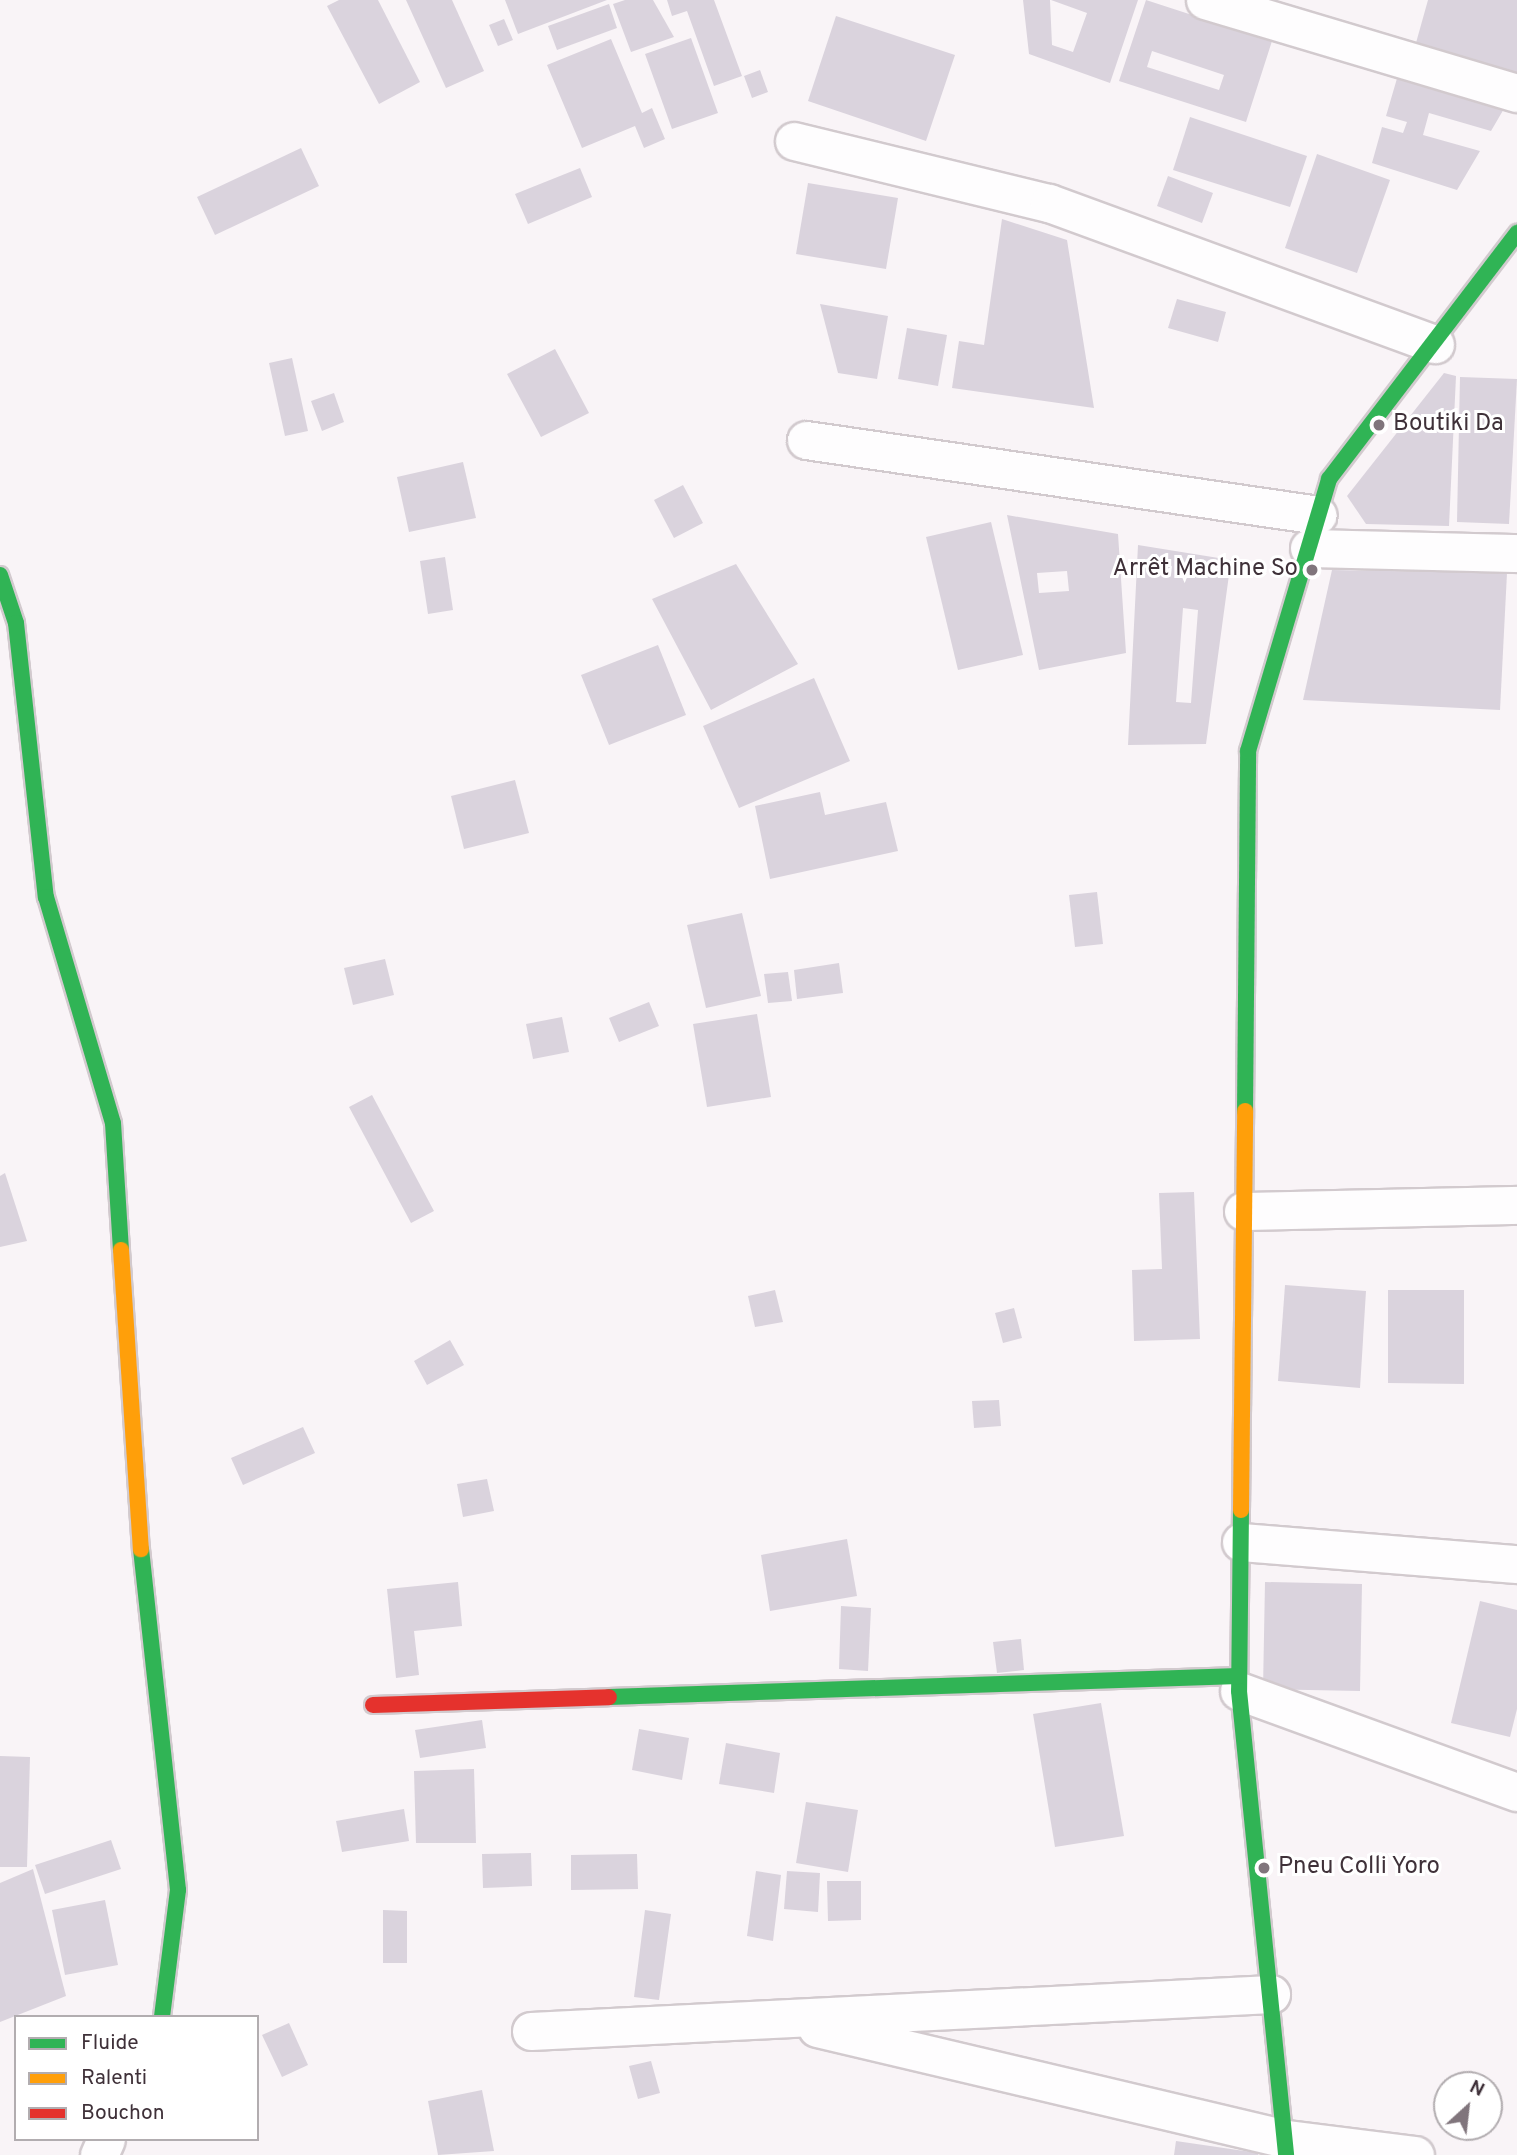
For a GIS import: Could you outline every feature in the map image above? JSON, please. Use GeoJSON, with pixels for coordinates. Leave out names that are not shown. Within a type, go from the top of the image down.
{"type":"FeatureCollection","features":[{"type":"Feature","properties":{"kind":"street"},"geometry":{"type":"LineString","coordinates":[[1205,0],[1517,93]]}},
{"type":"Feature","properties":{"kind":"street"},"geometry":{"type":"LineString","coordinates":[[794,142],[1049,203],[1435,344]]}},
{"type":"Feature","properties":{"kind":"street"},"geometry":{"type":"LineString","coordinates":[[1286,2147],[1239,1684],[1248,751],[1329,479],[1435,344],[1517,233]]}},
{"type":"Feature","properties":{"kind":"street"},"geometry":{"type":"LineString","coordinates":[[806,440],[1313,531],[1517,553]]}},
{"type":"Feature","properties":{"kind":"street"},"geometry":{"type":"LineString","coordinates":[[0,575],[16,623],[46,897],[113,1123],[143,1572],[178,1890],[162,2015]]}},
{"type":"Feature","properties":{"kind":"street"},"geometry":{"type":"LineString","coordinates":[[1243,1211],[1517,1205]]}},
{"type":"Feature","properties":{"kind":"street"},"geometry":{"type":"LineString","coordinates":[[1241,1542],[1517,1564]]}},
{"type":"Feature","properties":{"kind":"street"},"geometry":{"type":"LineString","coordinates":[[373,1705],[1239,1684],[1517,1792]]}},
{"type":"Feature","properties":{"kind":"street"},"geometry":{"type":"LineString","coordinates":[[531,2031],[1271,1994]]}},
{"type":"Feature","properties":{"kind":"street"},"geometry":{"type":"LineString","coordinates":[[775,2018],[1286,2147],[1415,2155]]}},
{"type":"Feature","properties":{"kind":"building"},"geometry":{"type":"Polygon","coordinates":[[[339,0],[378,0],[420,82],[379,104],[327,6],[339,0]]]}},
{"type":"Feature","properties":{"kind":"building"},"geometry":{"type":"Polygon","coordinates":[[[406,0],[452,0],[484,71],[446,88],[406,0]]]}},
{"type":"Feature","properties":{"kind":"building"},"geometry":{"type":"Polygon","coordinates":[[[505,0],[607,0],[518,34],[505,0]]]}},
{"type":"Feature","properties":{"kind":"building"},"geometry":{"type":"Polygon","coordinates":[[[625,0],[653,0],[674,37],[631,52],[613,4],[625,0]]]}},
{"type":"Feature","properties":{"kind":"building"},"geometry":{"type":"Polygon","coordinates":[[[667,0],[714,0],[742,76],[714,86],[687,11],[672,16],[667,0]]]}},
{"type":"Feature","properties":{"kind":"building"},"geometry":{"type":"Polygon","coordinates":[[[1023,0],[1050,0],[1052,45],[1073,52],[1087,13],[1051,0],[1138,0],[1110,83],[1029,54],[1023,0]]]}},
{"type":"Feature","properties":{"kind":"building"},"geometry":{"type":"Polygon","coordinates":[[[1146,0],[1272,41],[1246,122],[1119,81],[1146,0]],[[1152,51],[1147,67],[1219,90],[1224,75],[1152,51]]]}},
{"type":"Feature","properties":{"kind":"building"},"geometry":{"type":"Polygon","coordinates":[[[1428,0],[1517,0],[1517,80],[1414,50],[1428,0]]]}},
{"type":"Feature","properties":{"kind":"building"},"geometry":{"type":"Polygon","coordinates":[[[609,4],[617,28],[557,50],[548,26],[609,4]]]}},
{"type":"Feature","properties":{"kind":"building"},"geometry":{"type":"Polygon","coordinates":[[[836,16],[955,55],[926,141],[808,101],[836,16]]]}},
{"type":"Feature","properties":{"kind":"building"},"geometry":{"type":"Polygon","coordinates":[[[504,19],[513,40],[498,46],[489,25],[504,19]]]}},
{"type":"Feature","properties":{"kind":"building"},"geometry":{"type":"Polygon","coordinates":[[[691,38],[718,113],[672,129],[645,54],[691,38]]]}},
{"type":"Feature","properties":{"kind":"building"},"geometry":{"type":"Polygon","coordinates":[[[611,39],[642,113],[652,108],[665,139],[644,148],[635,126],[582,148],[547,65],[611,39]]]}},
{"type":"Feature","properties":{"kind":"building"},"geometry":{"type":"Polygon","coordinates":[[[760,70],[768,92],[752,98],[744,76],[760,70]]]}},
{"type":"Feature","properties":{"kind":"building"},"geometry":{"type":"Polygon","coordinates":[[[1398,75],[1505,107],[1491,131],[1429,113],[1423,135],[1480,151],[1457,190],[1372,163],[1382,127],[1403,133],[1407,122],[1386,116],[1398,75]]]}},
{"type":"Feature","properties":{"kind":"building"},"geometry":{"type":"Polygon","coordinates":[[[1190,117],[1307,156],[1290,207],[1173,170],[1190,117]]]}},
{"type":"Feature","properties":{"kind":"building"},"geometry":{"type":"Polygon","coordinates":[[[301,148],[319,186],[215,235],[197,197],[301,148]]]}},
{"type":"Feature","properties":{"kind":"building"},"geometry":{"type":"Polygon","coordinates":[[[1317,154],[1390,180],[1357,273],[1285,248],[1317,154]]]}},
{"type":"Feature","properties":{"kind":"building"},"geometry":{"type":"Polygon","coordinates":[[[580,168],[592,197],[528,224],[515,194],[580,168]]]}},
{"type":"Feature","properties":{"kind":"building"},"geometry":{"type":"Polygon","coordinates":[[[1168,176],[1213,193],[1202,223],[1157,206],[1168,176]]]}},
{"type":"Feature","properties":{"kind":"building"},"geometry":{"type":"Polygon","coordinates":[[[808,183],[898,198],[886,269],[796,254],[808,183]]]}},
{"type":"Feature","properties":{"kind":"building"},"geometry":{"type":"Polygon","coordinates":[[[1002,219],[1067,240],[1094,408],[952,388],[959,341],[984,345],[1002,219]]]}},
{"type":"Feature","properties":{"kind":"building"},"geometry":{"type":"Polygon","coordinates":[[[1177,299],[1226,312],[1218,342],[1168,328],[1177,299]]]}},
{"type":"Feature","properties":{"kind":"building"},"geometry":{"type":"Polygon","coordinates":[[[820,304],[888,316],[877,379],[838,373],[820,304]]]}},
{"type":"Feature","properties":{"kind":"building"},"geometry":{"type":"Polygon","coordinates":[[[907,328],[947,335],[938,386],[898,379],[907,328]]]}},
{"type":"Feature","properties":{"kind":"building"},"geometry":{"type":"Polygon","coordinates":[[[555,349],[589,413],[541,437],[507,374],[555,349]]]}},
{"type":"Feature","properties":{"kind":"building"},"geometry":{"type":"Polygon","coordinates":[[[292,358],[308,431],[285,436],[269,363],[292,358]]]}},
{"type":"Feature","properties":{"kind":"building"},"geometry":{"type":"Polygon","coordinates":[[[1444,373],[1456,376],[1449,526],[1366,524],[1347,496],[1444,373]]]}},
{"type":"Feature","properties":{"kind":"building"},"geometry":{"type":"Polygon","coordinates":[[[1460,377],[1517,379],[1509,524],[1457,522],[1460,377]]]}},
{"type":"Feature","properties":{"kind":"building"},"geometry":{"type":"Polygon","coordinates":[[[334,393],[344,422],[322,431],[311,401],[334,393]]]}},
{"type":"Feature","properties":{"kind":"building"},"geometry":{"type":"Polygon","coordinates":[[[463,462],[476,518],[409,532],[397,477],[463,462]]]}},
{"type":"Feature","properties":{"kind":"building"},"geometry":{"type":"Polygon","coordinates":[[[683,485],[703,523],[674,538],[654,500],[683,485]]]}},
{"type":"Feature","properties":{"kind":"building"},"geometry":{"type":"Polygon","coordinates":[[[1007,515],[1118,534],[1126,653],[1039,670],[1007,515]],[[1067,571],[1037,573],[1039,593],[1069,591],[1067,571]]]}},
{"type":"Feature","properties":{"kind":"building"},"geometry":{"type":"Polygon","coordinates":[[[991,522],[1023,655],[958,670],[926,537],[991,522]]]}},
{"type":"Feature","properties":{"kind":"building"},"geometry":{"type":"Polygon","coordinates":[[[1138,545],[1231,560],[1206,744],[1128,745],[1138,545]],[[1183,608],[1176,702],[1191,703],[1198,610],[1183,608]]]}},
{"type":"Feature","properties":{"kind":"building"},"geometry":{"type":"Polygon","coordinates":[[[445,557],[453,610],[428,614],[420,561],[445,557]]]}},
{"type":"Feature","properties":{"kind":"building"},"geometry":{"type":"Polygon","coordinates":[[[736,564],[798,664],[711,710],[652,599],[736,564]]]}},
{"type":"Feature","properties":{"kind":"building"},"geometry":{"type":"Polygon","coordinates":[[[1332,570],[1507,573],[1500,710],[1303,700],[1332,570]]]}},
{"type":"Feature","properties":{"kind":"building"},"geometry":{"type":"Polygon","coordinates":[[[658,645],[686,715],[609,745],[581,675],[658,645]]]}},
{"type":"Feature","properties":{"kind":"building"},"geometry":{"type":"Polygon","coordinates":[[[814,678],[850,761],[739,808],[703,726],[814,678]]]}},
{"type":"Feature","properties":{"kind":"building"},"geometry":{"type":"Polygon","coordinates":[[[515,780],[529,833],[464,849],[451,796],[515,780]]]}},
{"type":"Feature","properties":{"kind":"building"},"geometry":{"type":"Polygon","coordinates":[[[820,792],[825,815],[886,802],[898,851],[770,879],[755,806],[820,792]]]}},
{"type":"Feature","properties":{"kind":"building"},"geometry":{"type":"Polygon","coordinates":[[[1097,892],[1103,944],[1075,947],[1069,895],[1097,892]]]}},
{"type":"Feature","properties":{"kind":"building"},"geometry":{"type":"Polygon","coordinates":[[[742,913],[761,996],[706,1008],[687,925],[742,913]]]}},
{"type":"Feature","properties":{"kind":"building"},"geometry":{"type":"Polygon","coordinates":[[[385,959],[394,995],[353,1005],[344,968],[385,959]]]}},
{"type":"Feature","properties":{"kind":"building"},"geometry":{"type":"Polygon","coordinates":[[[839,963],[843,993],[797,999],[794,970],[839,963]]]}},
{"type":"Feature","properties":{"kind":"building"},"geometry":{"type":"Polygon","coordinates":[[[788,972],[792,1001],[768,1003],[764,974],[788,972]]]}},
{"type":"Feature","properties":{"kind":"building"},"geometry":{"type":"Polygon","coordinates":[[[649,1002],[659,1026],[619,1042],[609,1018],[649,1002]]]}},
{"type":"Feature","properties":{"kind":"building"},"geometry":{"type":"Polygon","coordinates":[[[757,1014],[771,1097],[707,1107],[693,1024],[757,1014]]]}},
{"type":"Feature","properties":{"kind":"building"},"geometry":{"type":"Polygon","coordinates":[[[562,1017],[569,1052],[533,1059],[526,1024],[562,1017]]]}},
{"type":"Feature","properties":{"kind":"building"},"geometry":{"type":"Polygon","coordinates":[[[372,1095],[434,1211],[411,1223],[349,1107],[372,1095]]]}},
{"type":"Feature","properties":{"kind":"building"},"geometry":{"type":"Polygon","coordinates":[[[5,1173],[27,1241],[0,1247],[0,1176],[5,1173]]]}},
{"type":"Feature","properties":{"kind":"building"},"geometry":{"type":"Polygon","coordinates":[[[1194,1192],[1200,1339],[1134,1341],[1132,1270],[1162,1269],[1159,1193],[1194,1192]]]}},
{"type":"Feature","properties":{"kind":"building"},"geometry":{"type":"Polygon","coordinates":[[[1285,1285],[1366,1291],[1360,1388],[1278,1381],[1285,1285]]]}},
{"type":"Feature","properties":{"kind":"building"},"geometry":{"type":"Polygon","coordinates":[[[775,1290],[783,1322],[755,1327],[748,1296],[775,1290]]]}},
{"type":"Feature","properties":{"kind":"building"},"geometry":{"type":"Polygon","coordinates":[[[1388,1290],[1464,1290],[1464,1384],[1388,1383],[1388,1290]]]}},
{"type":"Feature","properties":{"kind":"building"},"geometry":{"type":"Polygon","coordinates":[[[1014,1308],[1022,1338],[1003,1343],[995,1313],[1014,1308]]]}},
{"type":"Feature","properties":{"kind":"building"},"geometry":{"type":"Polygon","coordinates":[[[450,1340],[464,1365],[427,1385],[414,1361],[450,1340]]]}},
{"type":"Feature","properties":{"kind":"building"},"geometry":{"type":"Polygon","coordinates":[[[999,1400],[1001,1426],[974,1428],[972,1401],[999,1400]]]}},
{"type":"Feature","properties":{"kind":"building"},"geometry":{"type":"Polygon","coordinates":[[[303,1427],[315,1453],[243,1485],[231,1458],[303,1427]]]}},
{"type":"Feature","properties":{"kind":"building"},"geometry":{"type":"Polygon","coordinates":[[[487,1479],[494,1511],[463,1517],[457,1484],[487,1479]]]}},
{"type":"Feature","properties":{"kind":"building"},"geometry":{"type":"Polygon","coordinates":[[[847,1539],[857,1596],[770,1611],[761,1555],[847,1539]]]}},
{"type":"Feature","properties":{"kind":"building"},"geometry":{"type":"Polygon","coordinates":[[[458,1582],[462,1626],[414,1631],[419,1675],[396,1678],[387,1589],[458,1582]]]}},
{"type":"Feature","properties":{"kind":"building"},"geometry":{"type":"Polygon","coordinates":[[[1265,1582],[1362,1584],[1360,1691],[1263,1689],[1265,1582]]]}},
{"type":"Feature","properties":{"kind":"building"},"geometry":{"type":"Polygon","coordinates":[[[1480,1601],[1517,1610],[1517,1709],[1510,1737],[1451,1723],[1480,1601]]]}},
{"type":"Feature","properties":{"kind":"building"},"geometry":{"type":"Polygon","coordinates":[[[841,1606],[871,1608],[868,1671],[839,1669],[841,1606]]]}},
{"type":"Feature","properties":{"kind":"building"},"geometry":{"type":"Polygon","coordinates":[[[1021,1639],[1024,1670],[997,1673],[993,1642],[1021,1639]]]}},
{"type":"Feature","properties":{"kind":"building"},"geometry":{"type":"Polygon","coordinates":[[[1101,1703],[1124,1836],[1055,1847],[1033,1714],[1101,1703]]]}},
{"type":"Feature","properties":{"kind":"building"},"geometry":{"type":"Polygon","coordinates":[[[482,1720],[486,1748],[420,1758],[415,1730],[482,1720]]]}},
{"type":"Feature","properties":{"kind":"building"},"geometry":{"type":"Polygon","coordinates":[[[639,1729],[689,1738],[682,1780],[632,1770],[639,1729]]]}},
{"type":"Feature","properties":{"kind":"building"},"geometry":{"type":"Polygon","coordinates":[[[726,1743],[780,1753],[774,1793],[719,1784],[726,1743]]]}},
{"type":"Feature","properties":{"kind":"building"},"geometry":{"type":"Polygon","coordinates":[[[0,1756],[30,1757],[27,1867],[0,1867],[0,1756]]]}},
{"type":"Feature","properties":{"kind":"building"},"geometry":{"type":"Polygon","coordinates":[[[474,1769],[476,1843],[416,1843],[414,1771],[474,1769]]]}},
{"type":"Feature","properties":{"kind":"building"},"geometry":{"type":"Polygon","coordinates":[[[806,1802],[858,1810],[848,1872],[796,1863],[806,1802]]]}},
{"type":"Feature","properties":{"kind":"building"},"geometry":{"type":"Polygon","coordinates":[[[404,1809],[409,1841],[342,1852],[336,1821],[404,1809]]]}},
{"type":"Feature","properties":{"kind":"building"},"geometry":{"type":"Polygon","coordinates":[[[111,1840],[121,1869],[45,1894],[35,1865],[111,1840]]]}},
{"type":"Feature","properties":{"kind":"building"},"geometry":{"type":"Polygon","coordinates":[[[531,1853],[532,1886],[483,1888],[482,1854],[531,1853]]]}},
{"type":"Feature","properties":{"kind":"building"},"geometry":{"type":"Polygon","coordinates":[[[637,1854],[638,1889],[571,1890],[571,1855],[637,1854]]]}},
{"type":"Feature","properties":{"kind":"building"},"geometry":{"type":"Polygon","coordinates":[[[33,1869],[66,1996],[0,2022],[0,1883],[33,1869]]]}},
{"type":"Feature","properties":{"kind":"building"},"geometry":{"type":"Polygon","coordinates":[[[756,1871],[781,1875],[773,1941],[747,1936],[756,1871]]]}},
{"type":"Feature","properties":{"kind":"building"},"geometry":{"type":"Polygon","coordinates":[[[787,1871],[820,1873],[818,1912],[784,1909],[787,1871]]]}},
{"type":"Feature","properties":{"kind":"building"},"geometry":{"type":"Polygon","coordinates":[[[827,1881],[861,1881],[861,1920],[828,1921],[827,1881]]]}},
{"type":"Feature","properties":{"kind":"building"},"geometry":{"type":"Polygon","coordinates":[[[105,1900],[118,1965],[65,1975],[52,1910],[105,1900]]]}},
{"type":"Feature","properties":{"kind":"building"},"geometry":{"type":"Polygon","coordinates":[[[383,1910],[407,1911],[407,1963],[383,1963],[383,1910]]]}},
{"type":"Feature","properties":{"kind":"building"},"geometry":{"type":"Polygon","coordinates":[[[645,1910],[671,1914],[659,2000],[634,1997],[645,1910]]]}},
{"type":"Feature","properties":{"kind":"building"},"geometry":{"type":"Polygon","coordinates":[[[289,2023],[308,2065],[282,2077],[262,2035],[289,2023]]]}},
{"type":"Feature","properties":{"kind":"building"},"geometry":{"type":"Polygon","coordinates":[[[651,2061],[660,2093],[638,2099],[629,2066],[651,2061]]]}},
{"type":"Feature","properties":{"kind":"building"},"geometry":{"type":"Polygon","coordinates":[[[482,2090],[494,2151],[438,2155],[428,2101],[482,2090]]]}},
{"type":"Feature","properties":{"kind":"building"},"geometry":{"type":"Polygon","coordinates":[[[1176,2141],[1258,2153],[1258,2155],[1174,2155],[1176,2141]]]}},
{"type":"Feature","properties":{"kind":"traffic: fast"},"geometry":{"type":"LineString","coordinates":[[1245,1111],[1248,751],[1329,479],[1517,233]]}},
{"type":"Feature","properties":{"kind":"traffic: fast"},"geometry":{"type":"LineString","coordinates":[[0,575],[16,623],[46,897],[113,1123],[121,1250]]}},
{"type":"Feature","properties":{"kind":"traffic: fast"},"geometry":{"type":"LineString","coordinates":[[1241,1510],[1239,1691],[1286,2155]]}},
{"type":"Feature","properties":{"kind":"traffic: fast"},"geometry":{"type":"LineString","coordinates":[[141,1549],[178,1890],[162,2015]]}},
{"type":"Feature","properties":{"kind":"traffic: fast"},"geometry":{"type":"LineString","coordinates":[[609,1697],[1239,1676]]}},
{"type":"Feature","properties":{"kind":"traffic: slow"},"geometry":{"type":"LineString","coordinates":[[1241,1510],[1245,1111]]}},
{"type":"Feature","properties":{"kind":"traffic: slow"},"geometry":{"type":"LineString","coordinates":[[121,1250],[141,1549]]}},
{"type":"Feature","properties":{"kind":"traffic: jam"},"geometry":{"type":"LineString","coordinates":[[373,1705],[609,1697]]}},
{"type":"Feature","properties":{"kind":"place","name":"Boutiki Da"},"geometry":{"type":"Point","coordinates":[1379,425]}},
{"type":"Feature","properties":{"kind":"place","name":"Arrêt Machine So"},"geometry":{"type":"Point","coordinates":[1312,570]}},
{"type":"Feature","properties":{"kind":"place","name":"Pneu Colli Yoro"},"geometry":{"type":"Point","coordinates":[1264,1868]}}]}
